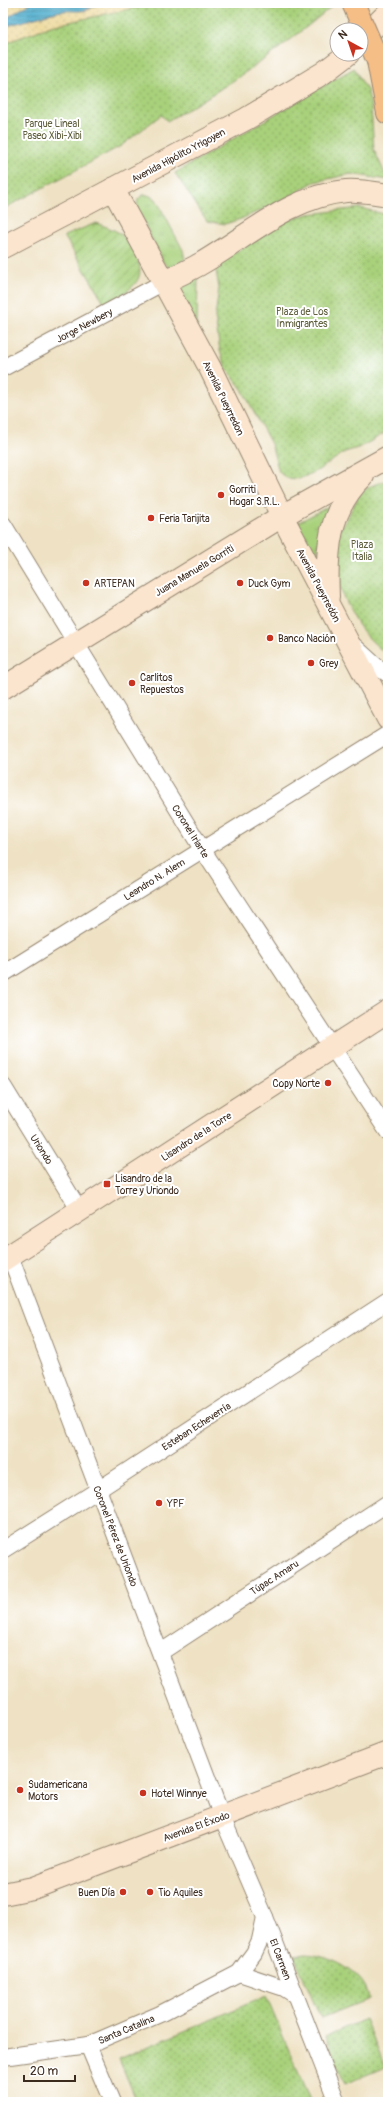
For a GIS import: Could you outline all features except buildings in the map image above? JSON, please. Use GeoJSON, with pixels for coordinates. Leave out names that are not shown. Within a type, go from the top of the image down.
{"type":"FeatureCollection","features":[{"type":"Feature","properties":{"kind":"main road"},"geometry":{"type":"LineString","coordinates":[[353,3],[388,82]]}},
{"type":"Feature","properties":{"kind":"main road"},"geometry":{"type":"LineString","coordinates":[[369,32],[388,13]]}},
{"type":"Feature","properties":{"kind":"main road"},"geometry":{"type":"LineString","coordinates":[[378,61],[388,113]]}},
{"type":"Feature","properties":{"kind":"main road","name":"Avenida Hipólito Yrigoyen"},"geometry":{"type":"LineString","coordinates":[[3,247],[246,119],[323,73],[337,62]]}},
{"type":"Feature","properties":{"kind":"main road","name":"Avenida Pueyrredon"},"geometry":{"type":"LineString","coordinates":[[113,189],[210,368],[282,516]]}},
{"type":"Feature","properties":{"kind":"main road"},"geometry":{"type":"LineString","coordinates":[[164,282],[202,263],[271,218],[311,200],[329,194],[360,191],[385,196]]}},
{"type":"Feature","properties":{"kind":"main road"},"geometry":{"type":"LineString","coordinates":[[328,602],[326,560],[332,527],[337,512],[352,488],[381,461]]}},
{"type":"Feature","properties":{"kind":"main road","name":"Juana Manuela Gorriti"},"geometry":{"type":"LineString","coordinates":[[3,688],[75,642],[282,516],[381,461]]}},
{"type":"Feature","properties":{"kind":"main road","name":"Avenida Pueyrredón"},"geometry":{"type":"LineString","coordinates":[[282,516],[388,719]]}},
{"type":"Feature","properties":{"kind":"main road","name":"Lisandro de la Torre"},"geometry":{"type":"LineString","coordinates":[[6,1258],[388,1012]]}},
{"type":"Feature","properties":{"kind":"main road","name":"Avenida El Éxodo"},"geometry":{"type":"LineString","coordinates":[[3,1894],[33,1888],[388,1753]]}},
{"type":"Feature","properties":{"kind":"street","name":"Jorge Newbery"},"geometry":{"type":"LineString","coordinates":[[3,368],[164,282]]}},
{"type":"Feature","properties":{"kind":"street","name":"Coronel Iriarte"},"geometry":{"type":"LineString","coordinates":[[3,524],[202,849],[331,1048],[388,1132]]}},
{"type":"Feature","properties":{"kind":"street"},"geometry":{"type":"LineString","coordinates":[[347,639],[376,666],[388,674]]}},
{"type":"Feature","properties":{"kind":"street","name":"Leandro N. Alem"},"geometry":{"type":"LineString","coordinates":[[3,974],[388,734]]}},
{"type":"Feature","properties":{"kind":"street","name":"Uriondo"},"geometry":{"type":"LineString","coordinates":[[3,1086],[80,1211]]}},
{"type":"Feature","properties":{"kind":"street","name":"Coronel Pérez de Uriondo"},"geometry":{"type":"LineString","coordinates":[[6,1258],[161,1652],[222,1817]]}},
{"type":"Feature","properties":{"kind":"street","name":"Esteban Echeverría"},"geometry":{"type":"LineString","coordinates":[[3,1550],[388,1302]]}},
{"type":"Feature","properties":{"kind":"street","name":"Túpac Amaru"},"geometry":{"type":"LineString","coordinates":[[161,1652],[388,1503]]}},
{"type":"Feature","properties":{"kind":"street","name":"El Carmen"},"geometry":{"type":"LineString","coordinates":[[222,1817],[264,1917],[337,2102]]}},
{"type":"Feature","properties":{"kind":"street","name":"Santa Catalina"},"geometry":{"type":"LineString","coordinates":[[3,2057],[88,2045],[160,2014],[239,1973],[254,1953],[260,1940],[264,1917]]}},
{"type":"Feature","properties":{"kind":"street"},"geometry":{"type":"LineString","coordinates":[[239,1973],[284,1988],[295,1995]]}},
{"type":"Feature","properties":{"kind":"street"},"geometry":{"type":"LineString","coordinates":[[88,2045],[112,2102]]}},
{"type":"Feature","properties":{"kind":"green space","name":"Parque Lineal Paseo Xibi-Xibi"},"geometry":{"type":"Polygon","coordinates":[[[158,3],[329,3],[331,7],[272,54],[189,108],[167,121],[161,115],[121,146],[3,209],[3,44],[51,26],[158,3]]]}},
{"type":"Feature","properties":{"kind":"green space"},"geometry":{"type":"Polygon","coordinates":[[[354,68],[368,92],[371,107],[374,150],[388,180],[351,174],[314,182],[284,200],[241,219],[225,224],[207,221],[175,173],[354,68]]]}},
{"type":"Feature","properties":{"kind":"green space"},"geometry":{"type":"Polygon","coordinates":[[[143,195],[148,195],[156,199],[183,250],[185,259],[172,268],[169,268],[163,262],[137,208],[138,199],[143,195]]]}},
{"type":"Feature","properties":{"kind":"green space","name":"Plaza de Los Inmigrantes"},"geometry":{"type":"Polygon","coordinates":[[[360,208],[388,215],[388,431],[361,447],[345,452],[317,471],[299,479],[286,478],[279,472],[271,444],[242,389],[226,368],[220,351],[215,317],[219,288],[215,265],[290,219],[309,214],[360,208]]]}},
{"type":"Feature","properties":{"kind":"green space"},"geometry":{"type":"Polygon","coordinates":[[[96,223],[121,234],[125,238],[133,249],[140,269],[137,281],[131,288],[105,304],[64,236],[96,223]]]}},
{"type":"Feature","properties":{"kind":"green space"},"geometry":{"type":"Polygon","coordinates":[[[198,277],[197,327],[175,284],[198,277]]]}},
{"type":"Feature","properties":{"kind":"green space","name":"Plaza Italia"},"geometry":{"type":"Polygon","coordinates":[[[388,480],[388,655],[364,633],[355,620],[341,590],[335,558],[336,541],[338,535],[359,496],[362,492],[372,486],[388,480]]]}},
{"type":"Feature","properties":{"kind":"green space"},"geometry":{"type":"Polygon","coordinates":[[[337,502],[321,532],[316,563],[295,524],[337,502]]]}},
{"type":"Feature","properties":{"kind":"green space"},"geometry":{"type":"Polygon","coordinates":[[[304,1954],[324,1957],[344,1966],[354,1973],[361,1981],[367,1989],[369,1999],[321,2018],[294,1956],[304,1954]]]}},
{"type":"Feature","properties":{"kind":"green space"},"geometry":{"type":"Polygon","coordinates":[[[266,1996],[310,2100],[305,2102],[137,2102],[119,2059],[266,1996]]]}},
{"type":"Feature","properties":{"kind":"green space"},"geometry":{"type":"Polygon","coordinates":[[[365,2019],[385,2067],[345,2084],[326,2036],[365,2019]]]}},
{"type":"Feature","properties":{"kind":"sand"},"geometry":{"type":"Polygon","coordinates":[[[3,3],[31,3],[3,20],[3,3]]]}},
{"type":"Feature","properties":{"kind":"sand"},"geometry":{"type":"Polygon","coordinates":[[[100,3],[158,3],[51,26],[3,44],[3,29],[7,26],[63,10],[86,11],[100,3]]]}},
{"type":"Feature","properties":{"kind":"water"},"geometry":{"type":"Polygon","coordinates":[[[31,3],[100,3],[86,10],[59,11],[7,26],[3,29],[3,20],[31,3]]]}},
{"type":"Feature","properties":{"kind":"place","name":"Gorriti Hogar S.R.L."},"geometry":{"type":"Point","coordinates":[221,495]}},
{"type":"Feature","properties":{"kind":"place","name":"Feria Tarijita"},"geometry":{"type":"Point","coordinates":[151,518]}},
{"type":"Feature","properties":{"kind":"place","name":"ARTEPAN"},"geometry":{"type":"Point","coordinates":[86,583]}},
{"type":"Feature","properties":{"kind":"place","name":"Duck Gym"},"geometry":{"type":"Point","coordinates":[240,583]}},
{"type":"Feature","properties":{"kind":"place","name":"Banco Nación"},"geometry":{"type":"Point","coordinates":[270,638]}},
{"type":"Feature","properties":{"kind":"place","name":"Grey"},"geometry":{"type":"Point","coordinates":[311,663]}},
{"type":"Feature","properties":{"kind":"place","name":"Carlitos Repuestos"},"geometry":{"type":"Point","coordinates":[132,683]}},
{"type":"Feature","properties":{"kind":"place","name":"Copy Norte"},"geometry":{"type":"Point","coordinates":[328,1083]}},
{"type":"Feature","properties":{"kind":"place","name":"Lisandro de la Torre y Uriondo"},"geometry":{"type":"Point","coordinates":[107,1184]}},
{"type":"Feature","properties":{"kind":"place","name":"YPF"},"geometry":{"type":"Point","coordinates":[159,1503]}},
{"type":"Feature","properties":{"kind":"place","name":"Sudamericana Motors"},"geometry":{"type":"Point","coordinates":[20,1790]}},
{"type":"Feature","properties":{"kind":"place","name":"Hotel Winnye"},"geometry":{"type":"Point","coordinates":[143,1793]}},
{"type":"Feature","properties":{"kind":"place","name":"Buen Día"},"geometry":{"type":"Point","coordinates":[123,1892]}},
{"type":"Feature","properties":{"kind":"place","name":"Tio Aquiles"},"geometry":{"type":"Point","coordinates":[150,1892]}}]}
